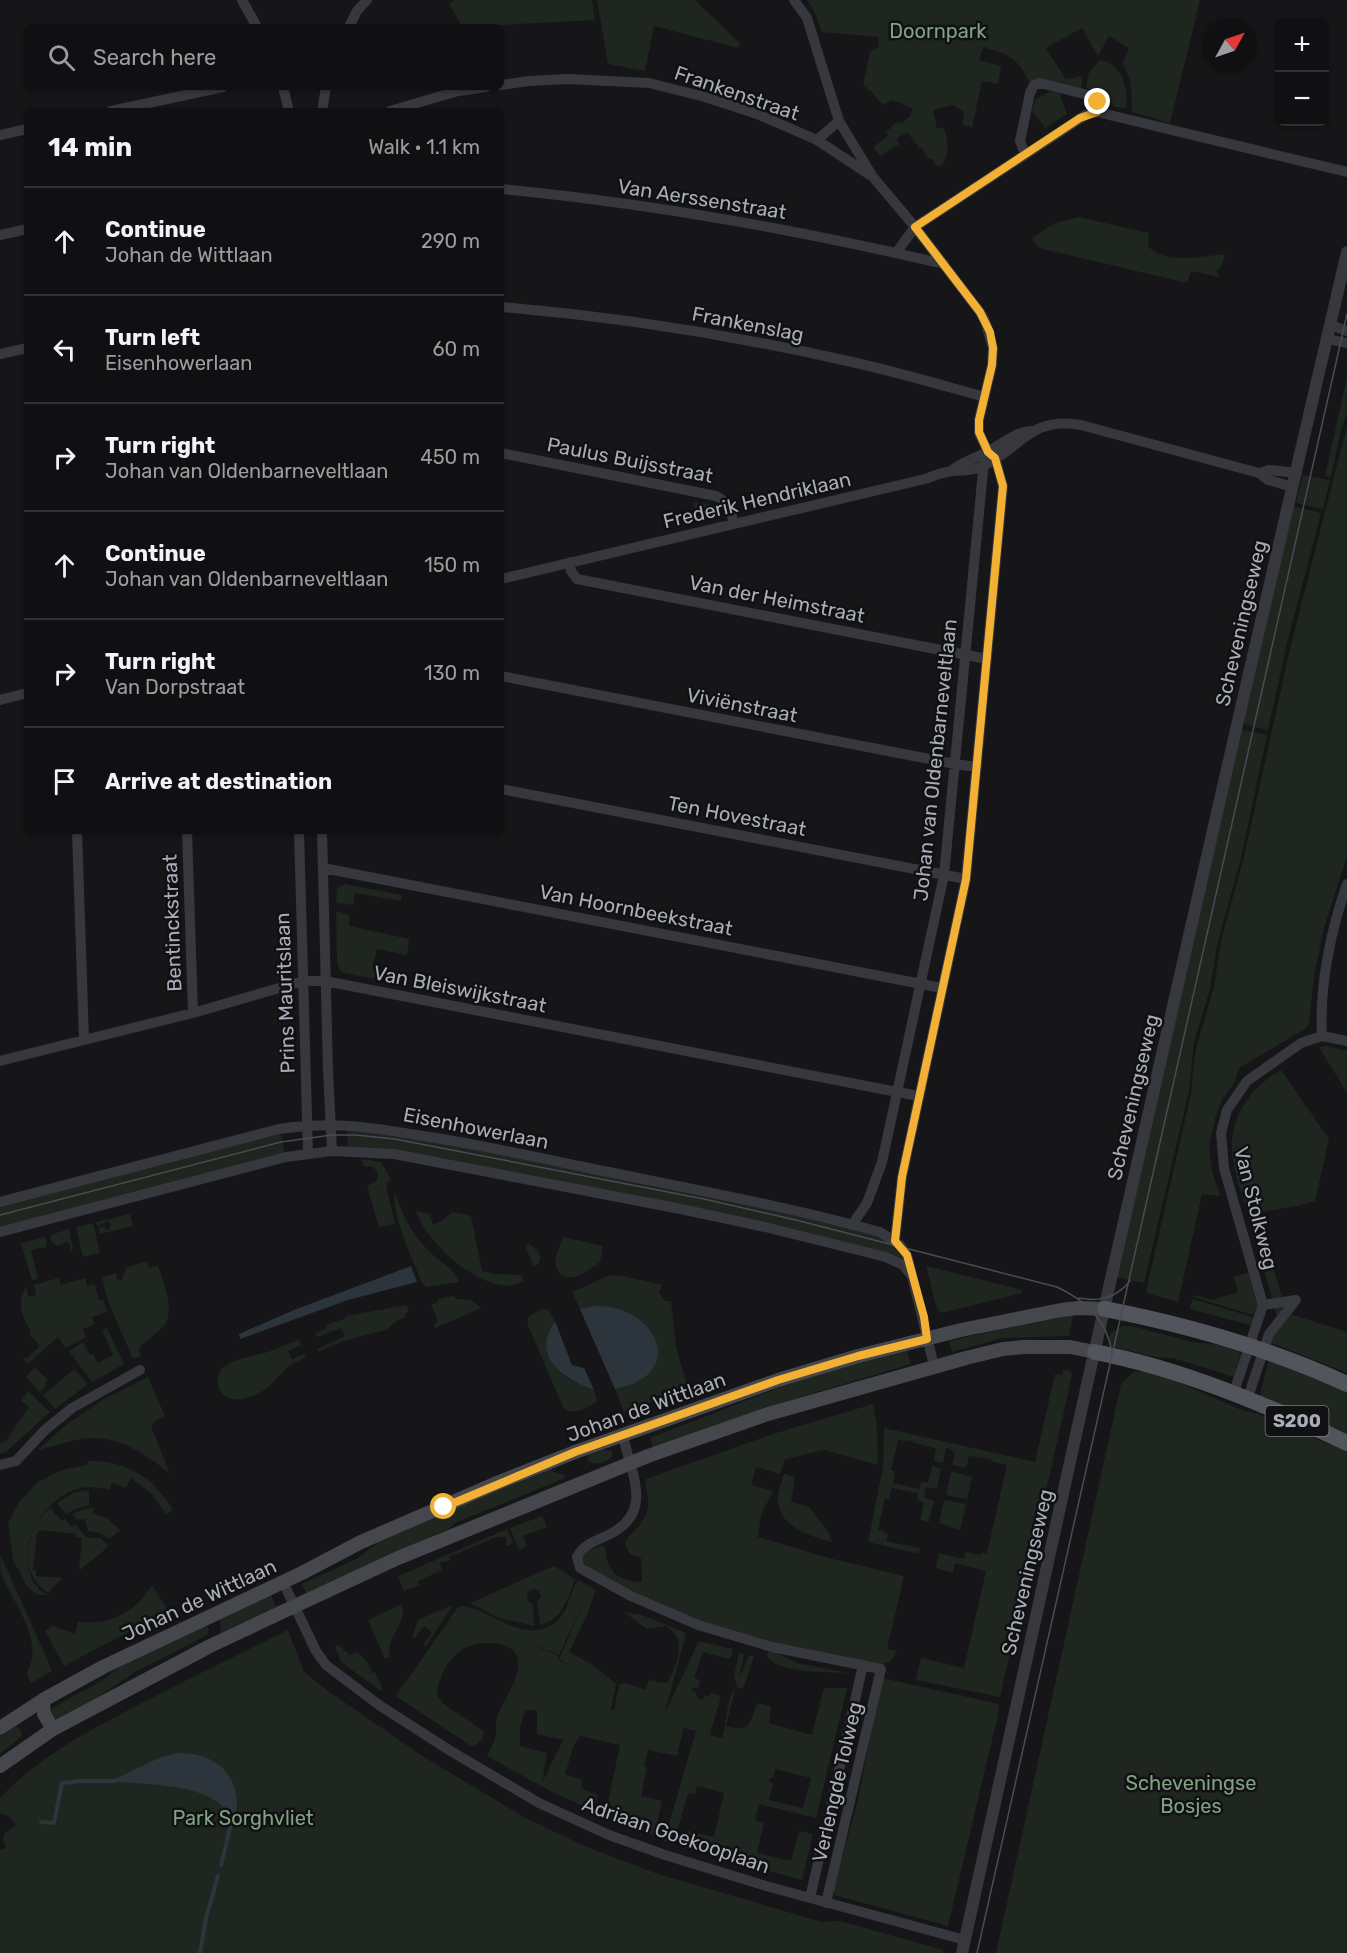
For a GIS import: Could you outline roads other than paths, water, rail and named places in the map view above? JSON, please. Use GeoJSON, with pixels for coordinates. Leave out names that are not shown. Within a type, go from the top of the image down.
{"type":"FeatureCollection","features":[{"type":"Feature","properties":{"kind":"main road","name":"Johan de Wittlaan"},"geometry":{"type":"LineString","coordinates":[[0,1728],[43,1700],[103,1667],[283,1582],[361,1542],[575,1452],[778,1380],[858,1356],[1061,1310],[1105,1309]]}},
{"type":"Feature","properties":{"kind":"main road","name":"S200"},"geometry":{"type":"LineString","coordinates":[[1105,1309],[1256,1349],[1347,1384]]}},
{"type":"Feature","properties":{"kind":"main road","name":"S200"},"geometry":{"type":"LineString","coordinates":[[0,1766],[53,1729],[210,1646],[398,1558],[629,1464],[768,1414],[994,1351],[1024,1347],[1070,1347],[1136,1360],[1240,1398],[1347,1443]]}},
{"type":"Feature","properties":{"kind":"main road"},"geometry":{"type":"LineString","coordinates":[[43,1700],[44,1714],[53,1729]]}},
{"type":"Feature","properties":{"kind":"street"},"geometry":{"type":"LineString","coordinates":[[242,0],[255,24]]}},
{"type":"Feature","properties":{"kind":"street"},"geometry":{"type":"LineString","coordinates":[[351,24],[367,0]]}},
{"type":"Feature","properties":{"kind":"street","name":"Johan van Oldenbarneveltlaan"},"geometry":{"type":"LineString","coordinates":[[794,0],[807,18],[839,121],[873,177],[915,227],[980,312],[990,332],[993,348],[992,365],[979,420],[979,432],[992,455],[1003,486],[966,879],[900,1186],[895,1241]]}},
{"type":"Feature","properties":{"kind":"street","name":"Frankenstraat"},"geometry":{"type":"LineString","coordinates":[[504,85],[568,79],[649,83],[705,97],[757,114],[817,140],[873,177]]}},
{"type":"Feature","properties":{"kind":"street"},"geometry":{"type":"LineString","coordinates":[[1025,154],[1020,141],[1030,93],[1034,85],[1040,82],[1092,96],[1098,102],[1097,112]]}},
{"type":"Feature","properties":{"kind":"street"},"geometry":{"type":"LineString","coordinates":[[125,108],[209,90]]}},
{"type":"Feature","properties":{"kind":"street"},"geometry":{"type":"LineString","coordinates":[[284,90],[288,108]]}},
{"type":"Feature","properties":{"kind":"street"},"geometry":{"type":"LineString","coordinates":[[322,108],[326,90]]}},
{"type":"Feature","properties":{"kind":"street"},"geometry":{"type":"LineString","coordinates":[[400,108],[465,90]]}},
{"type":"Feature","properties":{"kind":"street"},"geometry":{"type":"LineString","coordinates":[[897,253],[915,227],[1080,118],[1097,112],[1347,172]]}},
{"type":"Feature","properties":{"kind":"street","name":"Frankenstraat"},"geometry":{"type":"LineString","coordinates":[[817,140],[839,121]]}},
{"type":"Feature","properties":{"kind":"street"},"geometry":{"type":"LineString","coordinates":[[0,135],[24,130]]}},
{"type":"Feature","properties":{"kind":"street","name":"Van Aerssenstraat"},"geometry":{"type":"LineString","coordinates":[[504,189],[691,213],[944,264]]}},
{"type":"Feature","properties":{"kind":"street"},"geometry":{"type":"LineString","coordinates":[[0,235],[24,230]]}},
{"type":"Feature","properties":{"kind":"street","name":"Scheveningseweg"},"geometry":{"type":"LineString","coordinates":[[962,1953],[1236,725],[1297,473],[1347,252]]}},
{"type":"Feature","properties":{"kind":"street","name":"Frankenslag"},"geometry":{"type":"LineString","coordinates":[[504,307],[575,314],[718,335],[853,362],[985,397]]}},
{"type":"Feature","properties":{"kind":"street"},"geometry":{"type":"LineString","coordinates":[[1331,325],[1347,331]]}},
{"type":"Feature","properties":{"kind":"street"},"geometry":{"type":"LineString","coordinates":[[1328,339],[1347,343]]}},
{"type":"Feature","properties":{"kind":"street"},"geometry":{"type":"LineString","coordinates":[[0,354],[24,349]]}},
{"type":"Feature","properties":{"kind":"street"},"geometry":{"type":"LineString","coordinates":[[983,466],[992,455],[1034,430],[1055,423],[1081,425],[1259,473],[1268,480],[1293,487]]}},
{"type":"Feature","properties":{"kind":"street","name":"Paulus Buijsstraat"},"geometry":{"type":"LineString","coordinates":[[504,454],[716,496],[723,499],[729,506],[734,524]]}},
{"type":"Feature","properties":{"kind":"street","name":"Frederik Hendriklaan"},"geometry":{"type":"LineString","coordinates":[[951,471],[959,464],[992,455]]}},
{"type":"Feature","properties":{"kind":"street","name":"Johan van Oldenbarneveltlaan"},"geometry":{"type":"LineString","coordinates":[[852,1225],[867,1203],[879,1171],[944,875],[983,466]]}},
{"type":"Feature","properties":{"kind":"street","name":"Frederik Hendriklaan"},"geometry":{"type":"LineString","coordinates":[[504,578],[951,471],[974,470],[983,466]]}},
{"type":"Feature","properties":{"kind":"street"},"geometry":{"type":"LineString","coordinates":[[1259,473],[1269,470],[1297,473]]}},
{"type":"Feature","properties":{"kind":"street","name":"Van der Heimstraat"},"geometry":{"type":"LineString","coordinates":[[570,562],[577,579],[987,659]]}},
{"type":"Feature","properties":{"kind":"street","name":"Viviënstraat"},"geometry":{"type":"LineString","coordinates":[[504,677],[977,767]]}},
{"type":"Feature","properties":{"kind":"street"},"geometry":{"type":"LineString","coordinates":[[0,700],[24,694]]}},
{"type":"Feature","properties":{"kind":"street","name":"Ten Hovestraat"},"geometry":{"type":"LineString","coordinates":[[504,790],[966,879]]}},
{"type":"Feature","properties":{"kind":"street"},"geometry":{"type":"LineString","coordinates":[[77,834],[84,1040]]}},
{"type":"Feature","properties":{"kind":"street","name":"Bentinckstraat"},"geometry":{"type":"LineString","coordinates":[[187,834],[193,1013]]}},
{"type":"Feature","properties":{"kind":"street","name":"Prins Mauritslaan"},"geometry":{"type":"LineString","coordinates":[[299,834],[308,1153]]}},
{"type":"Feature","properties":{"kind":"street","name":"Prins Mauritslaan"},"geometry":{"type":"LineString","coordinates":[[321,834],[332,1151]]}},
{"type":"Feature","properties":{"kind":"street","name":"Van Hoornbeekstraat"},"geometry":{"type":"LineString","coordinates":[[323,868],[942,988]]}},
{"type":"Feature","properties":{"kind":"street"},"geometry":{"type":"LineString","coordinates":[[1347,884],[1330,942],[1321,1016],[1322,1036],[1347,1041]]}},
{"type":"Feature","properties":{"kind":"street","name":"Van Bleiswijkstraat"},"geometry":{"type":"LineString","coordinates":[[0,1061],[193,1013],[303,981],[325,981],[918,1096]]}},
{"type":"Feature","properties":{"kind":"street","name":"Van Stolkweg"},"geometry":{"type":"LineString","coordinates":[[1263,1305],[1224,1168],[1221,1133],[1227,1110],[1247,1081],[1301,1043],[1322,1036]]}},
{"type":"Feature","properties":{"kind":"street","name":"Eisenhowerlaan"},"geometry":{"type":"LineString","coordinates":[[0,1202],[279,1129],[307,1125],[368,1127],[470,1143],[880,1232],[895,1241],[907,1255],[934,1366]]}},
{"type":"Feature","properties":{"kind":"street","name":"Eisenhowerlaan"},"geometry":{"type":"LineString","coordinates":[[0,1232],[179,1184],[308,1153],[373,1152],[455,1165],[765,1227],[886,1257],[903,1265],[915,1285]]}},
{"type":"Feature","properties":{"kind":"street"},"geometry":{"type":"LineString","coordinates":[[1240,1398],[1256,1349],[1263,1305],[1296,1300],[1256,1349]]}},
{"type":"Feature","properties":{"kind":"street"},"geometry":{"type":"LineString","coordinates":[[0,1465],[16,1461],[45,1430],[72,1408],[140,1370]]}},
{"type":"Feature","properties":{"kind":"street"},"geometry":{"type":"LineString","coordinates":[[624,1436],[636,1488],[637,1505],[627,1524],[583,1547],[577,1557],[582,1570],[611,1586],[698,1625],[772,1647],[863,1665]]}},
{"type":"Feature","properties":{"kind":"street","name":"Adriaan Goekooplaan"},"geometry":{"type":"LineString","coordinates":[[283,1582],[316,1651],[326,1665],[385,1708],[473,1765],[539,1803],[599,1831],[665,1855],[826,1903],[965,1940]]}},
{"type":"Feature","properties":{"kind":"street","name":"Verlengde Tolweg"},"geometry":{"type":"LineString","coordinates":[[810,1898],[863,1665],[881,1669],[826,1903]]}},
{"type":"Feature","properties":{"kind":"waterway"},"geometry":{"type":"LineString","coordinates":[[41,1822],[54,1823],[62,1783],[115,1781]]}},
{"type":"Feature","properties":{"kind":"waterway"},"geometry":{"type":"LineString","coordinates":[[221,1865],[231,1824],[228,1811]]}},
{"type":"Feature","properties":{"kind":"waterway"},"geometry":{"type":"LineString","coordinates":[[200,1953],[206,1918],[218,1876]]}},
{"type":"Feature","properties":{"kind":"tram line"},"geometry":{"type":"LineString","coordinates":[[977,1953],[1347,314]]}},
{"type":"Feature","properties":{"kind":"tram line"},"geometry":{"type":"LineString","coordinates":[[0,1215],[281,1142],[332,1135],[395,1139],[704,1199],[796,1220],[1057,1287],[1077,1298],[1093,1312],[1105,1330],[1112,1352]]}},
{"type":"Feature","properties":{"kind":"tram line"},"geometry":{"type":"LineString","coordinates":[[1079,1298],[1101,1299],[1113,1295],[1130,1281]]}},
{"type":"Feature","properties":{"kind":"park label","name":"Doornpark"},"geometry":{"type":"Point","coordinates":[938,31]}},
{"type":"Feature","properties":{"kind":"park label","name":"Scheveningse Bosjes"},"geometry":{"type":"Point","coordinates":[1191,1794]}},
{"type":"Feature","properties":{"kind":"park label","name":"Park Sorghvliet"},"geometry":{"type":"Point","coordinates":[243,1818]}}]}
